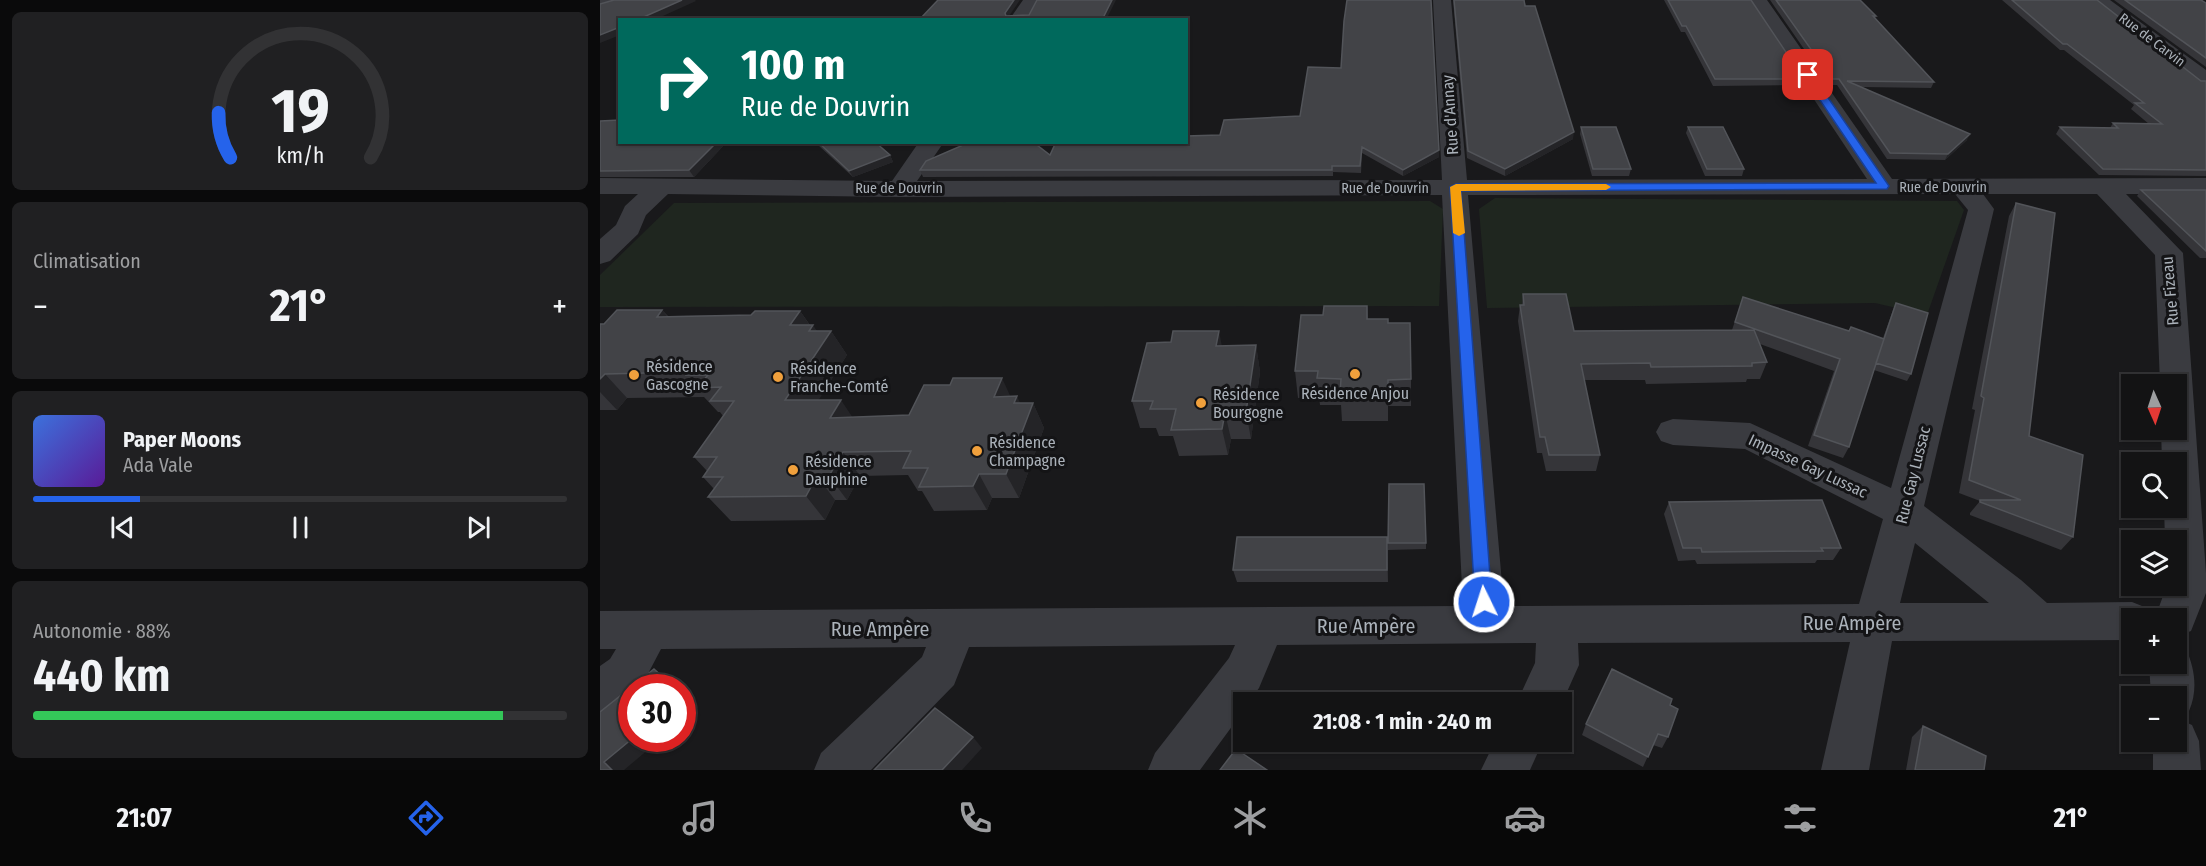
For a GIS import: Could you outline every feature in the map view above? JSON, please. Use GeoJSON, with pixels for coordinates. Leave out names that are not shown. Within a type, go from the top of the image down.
{"type":"FeatureCollection","features":[{"type":"Feature","properties":{"kind":"street"},"geometry":{"type":"LineString","coordinates":[[600,4],[610,0]]}},
{"type":"Feature","properties":{"kind":"street"},"geometry":{"type":"LineString","coordinates":[[1020,18],[1032,0]]}},
{"type":"Feature","properties":{"kind":"street","name":"Rue d'Annay"},"geometry":{"type":"LineString","coordinates":[[1442,0],[1485,626]]}},
{"type":"Feature","properties":{"kind":"street"},"geometry":{"type":"LineString","coordinates":[[1757,0],[1884,186]]}},
{"type":"Feature","properties":{"kind":"street","name":"Rue de Carvin"},"geometry":{"type":"LineString","coordinates":[[2098,0],[2206,80]]}},
{"type":"Feature","properties":{"kind":"street"},"geometry":{"type":"LineString","coordinates":[[899,189],[931,144]]}},
{"type":"Feature","properties":{"kind":"street","name":"Rue de Douvrin"},"geometry":{"type":"LineString","coordinates":[[600,186],[899,189],[2206,186]]}},
{"type":"Feature","properties":{"kind":"street"},"geometry":{"type":"LineString","coordinates":[[600,255],[628,228],[634,212],[662,186]]}},
{"type":"Feature","properties":{"kind":"street","name":"Rue Gay Lussac"},"geometry":{"type":"LineString","coordinates":[[1845,770],[1875,623],[1981,209],[1964,187]]}},
{"type":"Feature","properties":{"kind":"street","name":"Rue Fizeau"},"geometry":{"type":"LineString","coordinates":[[2105,187],[2169,253],[2175,374]]}},
{"type":"Feature","properties":{"kind":"street"},"geometry":{"type":"LineString","coordinates":[[600,221],[634,212]]}},
{"type":"Feature","properties":{"kind":"street","name":"Impasse Gay Lussac"},"geometry":{"type":"LineString","coordinates":[[1672,432],[1750,436],[1904,512],[2007,592],[2038,622]]}},
{"type":"Feature","properties":{"kind":"street","name":"Rue Fizeau"},"geometry":{"type":"LineString","coordinates":[[2179,440],[2187,590],[2180,608]]}},
{"type":"Feature","properties":{"kind":"street"},"geometry":{"type":"LineString","coordinates":[[2187,619],[2206,620]]}},
{"type":"Feature","properties":{"kind":"street","name":"Rue Ampère"},"geometry":{"type":"LineString","coordinates":[[600,630],[2121,621]]}},
{"type":"Feature","properties":{"kind":"street"},"geometry":{"type":"LineString","coordinates":[[1544,692],[1557,664],[1557,625]]}},
{"type":"Feature","properties":{"kind":"street"},"geometry":{"type":"LineString","coordinates":[[1172,770],[1244,673],[1264,627]]}},
{"type":"Feature","properties":{"kind":"street"},"geometry":{"type":"LineString","coordinates":[[838,770],[939,670],[954,628]]}},
{"type":"Feature","properties":{"kind":"street"},"geometry":{"type":"LineString","coordinates":[[600,693],[625,674],[649,630]]}},
{"type":"Feature","properties":{"kind":"street"},"geometry":{"type":"LineString","coordinates":[[1505,770],[1514,752]]}},
{"type":"Feature","properties":{"kind":"street"},"geometry":{"type":"LineString","coordinates":[[2176,752],[2177,770]]}},
{"type":"Feature","properties":{"kind":"shaded area"},"geometry":{"type":"Polygon","coordinates":[[[1495,198],[1957,201],[1964,210],[1927,315],[1875,303],[1487,308],[1479,209],[1495,198]]]}},
{"type":"Feature","properties":{"kind":"shaded area"},"geometry":{"type":"Polygon","coordinates":[[[1430,201],[1443,209],[1439,306],[600,307],[600,275],[674,203],[1430,201]]]}},
{"type":"Feature","properties":{"kind":"building"},"geometry":{"type":"Polygon","coordinates":[[[614,0],[682,0],[642,18],[618,18],[618,28],[600,35],[600,4],[614,0]]]}},
{"type":"Feature","properties":{"kind":"building"},"geometry":{"type":"Polygon","coordinates":[[[938,0],[1014,0],[1005,13],[1006,16],[1029,15],[1037,0],[1112,0],[1103,18],[921,18],[938,0]]]}},
{"type":"Feature","properties":{"kind":"building"},"geometry":{"type":"Polygon","coordinates":[[[1347,0],[1431,0],[1439,150],[1403,170],[1362,147],[1360,166],[1332,166],[1332,170],[920,170],[926,161],[965,144],[1036,144],[1050,155],[1055,144],[1188,144],[1188,136],[1220,135],[1224,120],[1300,116],[1308,67],[1341,68],[1347,0]]]}},
{"type":"Feature","properties":{"kind":"building"},"geometry":{"type":"Polygon","coordinates":[[[1454,0],[1524,0],[1525,6],[1535,6],[1574,132],[1505,169],[1468,151],[1454,0]]]}},
{"type":"Feature","properties":{"kind":"building"},"geometry":{"type":"Polygon","coordinates":[[[1668,0],[1751,0],[1804,79],[1715,79],[1686,26],[1682,26],[1668,0]]]}},
{"type":"Feature","properties":{"kind":"building"},"geometry":{"type":"Polygon","coordinates":[[[1776,0],[1860,0],[1934,82],[1847,81],[1970,134],[1948,154],[1890,153],[1839,79],[1832,79],[1776,0]]]}},
{"type":"Feature","properties":{"kind":"building"},"geometry":{"type":"Polygon","coordinates":[[[2012,0],[2097,0],[2201,81],[2206,81],[2206,170],[2103,169],[2060,127],[2118,128],[2113,123],[2162,124],[2135,103],[2144,103],[2067,44],[2063,44],[2012,0]]]}},
{"type":"Feature","properties":{"kind":"building"},"geometry":{"type":"Polygon","coordinates":[[[2125,0],[2201,0],[2206,3],[2206,58],[2125,0]]]}},
{"type":"Feature","properties":{"kind":"building"},"geometry":{"type":"Polygon","coordinates":[[[618,120],[618,144],[715,144],[689,170],[600,171],[600,121],[618,120]]]}},
{"type":"Feature","properties":{"kind":"building"},"geometry":{"type":"Polygon","coordinates":[[[1581,127],[1616,127],[1631,169],[1593,169],[1581,127]]]}},
{"type":"Feature","properties":{"kind":"building"},"geometry":{"type":"Polygon","coordinates":[[[1688,127],[1723,127],[1744,169],[1707,169],[1688,127]]]}},
{"type":"Feature","properties":{"kind":"building"},"geometry":{"type":"Polygon","coordinates":[[[820,144],[877,144],[890,155],[849,171],[820,144]]]}},
{"type":"Feature","properties":{"kind":"building"},"geometry":{"type":"Polygon","coordinates":[[[2141,190],[2206,190],[2206,251],[2141,190]]]}},
{"type":"Feature","properties":{"kind":"building"},"geometry":{"type":"Polygon","coordinates":[[[2016,203],[2055,213],[2029,436],[2083,455],[2073,537],[1980,502],[1980,500],[2021,500],[1969,480],[1984,398],[1981,396],[2016,203]]]}},
{"type":"Feature","properties":{"kind":"building"},"geometry":{"type":"Polygon","coordinates":[[[1523,294],[1566,294],[1574,331],[1754,330],[1767,362],[1752,363],[1752,366],[1651,367],[1650,363],[1581,364],[1600,455],[1549,455],[1545,437],[1540,437],[1520,305],[1524,305],[1523,294]]]}},
{"type":"Feature","properties":{"kind":"building"},"geometry":{"type":"Polygon","coordinates":[[[1743,297],[1849,331],[1851,327],[1884,339],[1849,447],[1814,435],[1840,359],[1735,322],[1743,297]]]}},
{"type":"Feature","properties":{"kind":"building"},"geometry":{"type":"Polygon","coordinates":[[[1896,303],[1928,313],[1911,374],[1876,363],[1896,303]]]}},
{"type":"Feature","properties":{"kind":"building"},"geometry":{"type":"Polygon","coordinates":[[[1324,306],[1367,306],[1367,319],[1388,319],[1388,323],[1410,323],[1411,379],[1388,380],[1388,394],[1340,394],[1341,379],[1317,378],[1318,371],[1295,371],[1301,315],[1323,315],[1324,306]]]}},
{"type":"Feature","properties":{"kind":"building"},"geometry":{"type":"Polygon","coordinates":[[[617,310],[662,310],[657,317],[751,315],[755,311],[800,311],[790,325],[813,325],[809,331],[831,331],[785,400],[841,400],[830,418],[909,415],[924,385],[950,385],[953,378],[1002,378],[994,397],[1017,396],[1014,403],[1033,403],[1006,474],[979,474],[973,486],[919,487],[928,468],[903,468],[911,451],[843,452],[829,476],[817,476],[806,496],[708,497],[723,477],[703,477],[717,457],[694,457],[734,401],[710,401],[721,387],[697,388],[708,375],[686,375],[687,372],[605,374],[600,379],[600,324],[604,324],[617,310]]]}},
{"type":"Feature","properties":{"kind":"building","name":"Résidence Bourgogne"},"geometry":{"type":"Polygon","coordinates":[[[1173,331],[1219,331],[1216,346],[1256,345],[1246,412],[1225,413],[1222,429],[1171,430],[1176,409],[1150,409],[1153,401],[1132,401],[1147,343],[1171,342],[1173,331]]]}},
{"type":"Feature","properties":{"kind":"building"},"geometry":{"type":"Polygon","coordinates":[[[1389,484],[1424,484],[1426,543],[1388,543],[1389,484]]]}},
{"type":"Feature","properties":{"kind":"building"},"geometry":{"type":"Polygon","coordinates":[[[1822,500],[1841,548],[1821,548],[1823,551],[1702,552],[1701,548],[1683,548],[1669,502],[1822,500]]]}},
{"type":"Feature","properties":{"kind":"building"},"geometry":{"type":"Polygon","coordinates":[[[1237,537],[1387,537],[1387,570],[1233,570],[1237,537]]]}},
{"type":"Feature","properties":{"kind":"building"},"geometry":{"type":"Polygon","coordinates":[[[654,669],[660,674],[648,674],[654,669]]]}},
{"type":"Feature","properties":{"kind":"building"},"geometry":{"type":"Polygon","coordinates":[[[1612,669],[1672,699],[1670,705],[1678,709],[1668,737],[1658,734],[1648,757],[1586,724],[1612,669]]]}},
{"type":"Feature","properties":{"kind":"building"},"geometry":{"type":"Polygon","coordinates":[[[618,698],[618,750],[604,762],[612,770],[600,770],[600,712],[618,698]]]}},
{"type":"Feature","properties":{"kind":"building"},"geometry":{"type":"Polygon","coordinates":[[[935,708],[973,737],[942,770],[874,770],[935,708]]]}},
{"type":"Feature","properties":{"kind":"building"},"geometry":{"type":"Polygon","coordinates":[[[1923,726],[1986,756],[1984,770],[1915,770],[1923,726]]]}},
{"type":"Feature","properties":{"kind":"building"},"geometry":{"type":"Polygon","coordinates":[[[1234,752],[1240,752],[1267,770],[1220,770],[1234,752]]]}},
{"type":"Feature","properties":{"kind":"slow traffic"},"geometry":{"type":"LineString","coordinates":[[1459,233],[1456,187],[1606,187]]}},
{"type":"Feature","properties":{"kind":"place","name":"Résidence Anjou"},"geometry":{"type":"Point","coordinates":[1355,374]}},
{"type":"Feature","properties":{"kind":"place","name":"Résidence Gascogne"},"geometry":{"type":"Point","coordinates":[634,375]}},
{"type":"Feature","properties":{"kind":"place","name":"Résidence Franche-Comté"},"geometry":{"type":"Point","coordinates":[778,377]}},
{"type":"Feature","properties":{"kind":"place","name":"Résidence Bourgogne"},"geometry":{"type":"Point","coordinates":[1201,403]}},
{"type":"Feature","properties":{"kind":"place","name":"Résidence Champagne"},"geometry":{"type":"Point","coordinates":[977,451]}},
{"type":"Feature","properties":{"kind":"place","name":"Résidence Dauphine"},"geometry":{"type":"Point","coordinates":[793,470]}},
{"type":"Feature","properties":{"kind":"route"},"geometry":{"type":"LineString","coordinates":[[1484,602],[1456,187],[1884,186],[1808,75]]}}]}
